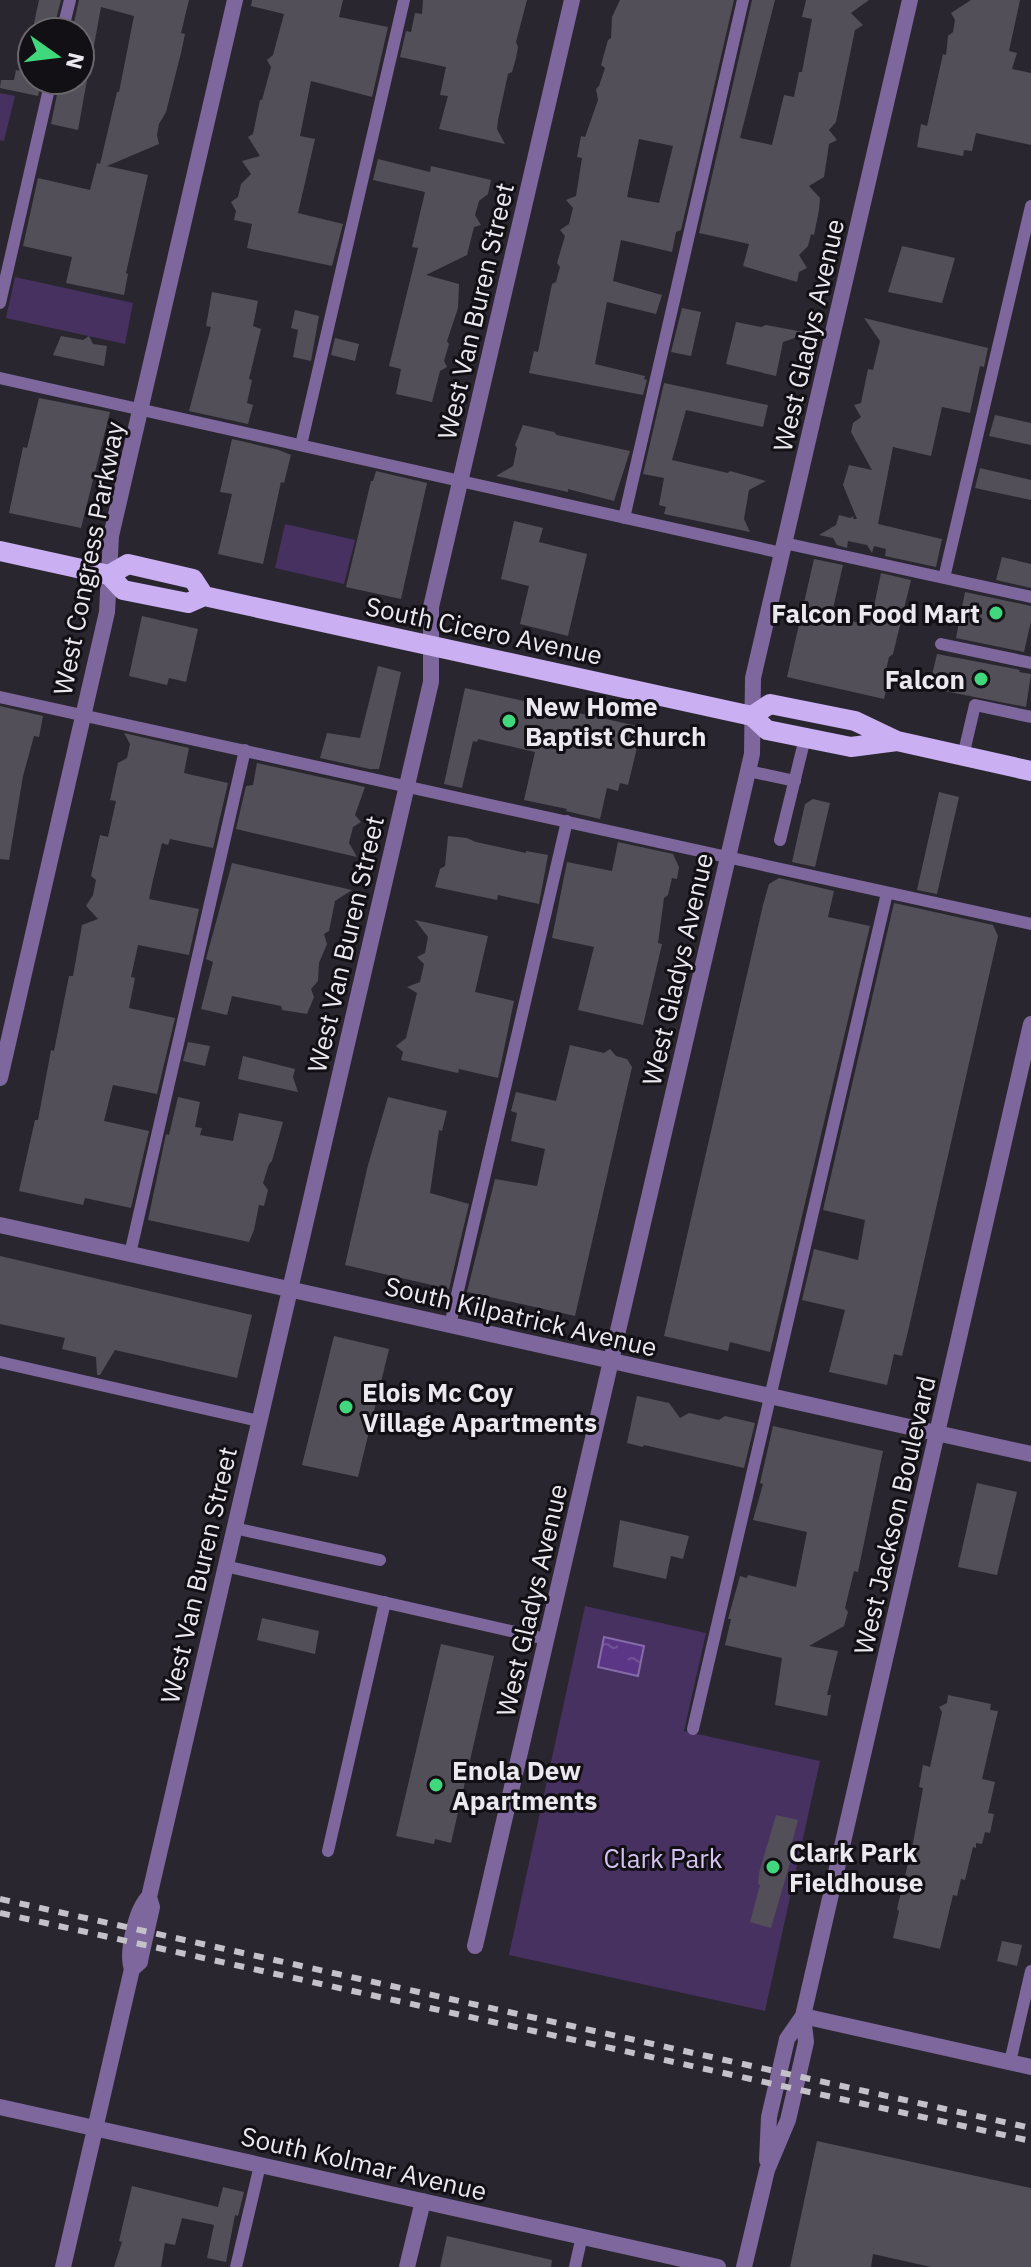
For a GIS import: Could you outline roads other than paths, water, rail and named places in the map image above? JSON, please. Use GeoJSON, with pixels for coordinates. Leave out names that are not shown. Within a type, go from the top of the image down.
{"type":"FeatureCollection","features":[{"type":"Feature","properties":{"kind":"main road","name":"South Cicero Avenue"},"geometry":{"type":"LineString","coordinates":[[0,551],[109,575],[123,590],[188,603],[204,596],[752,716],[767,730],[851,747],[897,741]]}},
{"type":"Feature","properties":{"kind":"main road","name":"South Cicero Avenue"},"geometry":{"type":"LineString","coordinates":[[752,716],[770,704],[855,721],[897,741],[1031,771]]}},
{"type":"Feature","properties":{"kind":"street","name":"West Congress Parkway"},"geometry":{"type":"LineString","coordinates":[[0,1078],[107,612],[111,536],[235,0]]}},
{"type":"Feature","properties":{"kind":"street","name":"West Van Buren Street"},"geometry":{"type":"LineString","coordinates":[[63,2267],[132,1969],[128,1959],[141,1905],[149,1897],[431,682],[431,607],[572,0]]}},
{"type":"Feature","properties":{"kind":"street","name":"West Gladys Avenue"},"geometry":{"type":"LineString","coordinates":[[475,1946],[752,754],[753,678],[910,0]]}},
{"type":"Feature","properties":{"kind":"street","name":"West Jackson Boulevard"},"geometry":{"type":"LineString","coordinates":[[744,2267],[767,2170],[769,2117],[787,2039],[803,2016],[1031,1024]]}},
{"type":"Feature","properties":{"kind":"street","name":"South Kilpatrick Avenue"},"geometry":{"type":"LineString","coordinates":[[0,1225],[1031,1454]]}},
{"type":"Feature","properties":{"kind":"street"},"geometry":{"type":"LineString","coordinates":[[803,2016],[1031,2067]]}},
{"type":"Feature","properties":{"kind":"street","name":"South Kolmar Avenue"},"geometry":{"type":"LineString","coordinates":[[0,2107],[718,2267]]}},
{"type":"Feature","properties":{"kind":"street"},"geometry":{"type":"LineString","coordinates":[[407,2267],[423,2201]]}},
{"type":"Feature","properties":{"kind":"lane"},"geometry":{"type":"LineString","coordinates":[[301,445],[404,0]]}},
{"type":"Feature","properties":{"kind":"lane"},"geometry":{"type":"LineString","coordinates":[[624,518],[743,0]]}},
{"type":"Feature","properties":{"kind":"lane"},"geometry":{"type":"LineString","coordinates":[[0,303],[47,96]]}},
{"type":"Feature","properties":{"kind":"lane"},"geometry":{"type":"LineString","coordinates":[[944,578],[1031,206]]}},
{"type":"Feature","properties":{"kind":"lane"},"geometry":{"type":"LineString","coordinates":[[0,378],[624,518],[1031,597]]}},
{"type":"Feature","properties":{"kind":"lane"},"geometry":{"type":"LineString","coordinates":[[941,644],[1031,663]]}},
{"type":"Feature","properties":{"kind":"lane"},"geometry":{"type":"LineString","coordinates":[[0,697],[1031,924]]}},
{"type":"Feature","properties":{"kind":"lane"},"geometry":{"type":"LineString","coordinates":[[963,756],[975,705],[1031,717]]}},
{"type":"Feature","properties":{"kind":"lane"},"geometry":{"type":"LineString","coordinates":[[780,840],[805,738]]}},
{"type":"Feature","properties":{"kind":"lane"},"geometry":{"type":"LineString","coordinates":[[130,1254],[245,750]]}},
{"type":"Feature","properties":{"kind":"lane"},"geometry":{"type":"LineString","coordinates":[[748,771],[795,781]]}},
{"type":"Feature","properties":{"kind":"lane"},"geometry":{"type":"LineString","coordinates":[[450,1325],[567,821]]}},
{"type":"Feature","properties":{"kind":"lane"},"geometry":{"type":"LineString","coordinates":[[693,1729],[887,893]]}},
{"type":"Feature","properties":{"kind":"lane"},"geometry":{"type":"LineString","coordinates":[[0,1362],[259,1421]]}},
{"type":"Feature","properties":{"kind":"lane"},"geometry":{"type":"LineString","coordinates":[[234,1528],[380,1560]]}},
{"type":"Feature","properties":{"kind":"lane"},"geometry":{"type":"LineString","coordinates":[[225,1566],[546,1639]]}},
{"type":"Feature","properties":{"kind":"lane"},"geometry":{"type":"LineString","coordinates":[[328,1851],[385,1602]]}},
{"type":"Feature","properties":{"kind":"lane"},"geometry":{"type":"LineString","coordinates":[[1010,2062],[1031,1971]]}},
{"type":"Feature","properties":{"kind":"lane"},"geometry":{"type":"LineString","coordinates":[[236,2267],[260,2165]]}},
{"type":"Feature","properties":{"kind":"lane"},"geometry":{"type":"LineString","coordinates":[[575,2267],[582,2236]]}},
{"type":"Feature","properties":{"kind":"water"},"geometry":{"type":"Polygon","coordinates":[[[604,1637],[644,1646],[638,1676],[598,1667],[604,1637]]]}},
{"type":"Feature","properties":{"kind":"railway"},"geometry":{"type":"LineString","coordinates":[[0,1899],[1031,2128]]}},
{"type":"Feature","properties":{"kind":"railway"},"geometry":{"type":"LineString","coordinates":[[0,1913],[1031,2141]]}},
{"type":"Feature","properties":{"kind":"place","name":"Falcon Food Mart"},"geometry":{"type":"Point","coordinates":[996,613]}},
{"type":"Feature","properties":{"kind":"place","name":"Falcon"},"geometry":{"type":"Point","coordinates":[981,679]}},
{"type":"Feature","properties":{"kind":"place","name":"New Home Baptist Church"},"geometry":{"type":"Point","coordinates":[509,721]}},
{"type":"Feature","properties":{"kind":"place","name":"Elois Mc Coy Village Apartments"},"geometry":{"type":"Point","coordinates":[346,1407]}},
{"type":"Feature","properties":{"kind":"place","name":"Enola Dew Apartments"},"geometry":{"type":"Point","coordinates":[436,1785]}},
{"type":"Feature","properties":{"kind":"place","name":"Clark Park Fieldhouse"},"geometry":{"type":"Point","coordinates":[773,1867]}},
{"type":"Feature","properties":{"kind":"park label","name":"Clark Park"},"geometry":{"type":"Point","coordinates":[663,1858]}}]}
